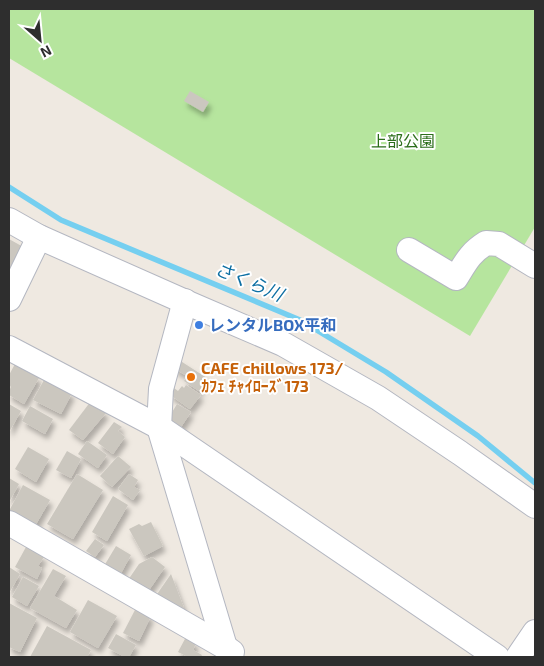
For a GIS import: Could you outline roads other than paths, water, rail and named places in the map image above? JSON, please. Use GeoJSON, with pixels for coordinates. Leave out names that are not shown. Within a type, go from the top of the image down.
{"type":"FeatureCollection","features":[{"type":"Feature","properties":{"kind":"street"},"geometry":{"type":"LineString","coordinates":[[9,220],[39,237],[283,344],[378,398],[535,506]]}},
{"type":"Feature","properties":{"kind":"street"},"geometry":{"type":"LineString","coordinates":[[9,299],[39,237]]}},
{"type":"Feature","properties":{"kind":"street"},"geometry":{"type":"LineString","coordinates":[[409,250],[456,278],[469,256],[486,243],[499,244],[535,266]]}},
{"type":"Feature","properties":{"kind":"street"},"geometry":{"type":"LineString","coordinates":[[185,301],[161,389],[159,427],[231,652]]}},
{"type":"Feature","properties":{"kind":"street"},"geometry":{"type":"LineString","coordinates":[[9,348],[159,427],[497,657]]}},
{"type":"Feature","properties":{"kind":"street"},"geometry":{"type":"LineString","coordinates":[[9,523],[231,652]]}},
{"type":"Feature","properties":{"kind":"street"},"geometry":{"type":"LineString","coordinates":[[518,657],[535,632]]}},
{"type":"Feature","properties":{"kind":"waterway","name":"さくら川"},"geometry":{"type":"LineString","coordinates":[[9,187],[61,220],[300,320],[386,372],[478,436],[535,483]]}},
{"type":"Feature","properties":{"kind":"place","name":"レンタルBOX平和"},"geometry":{"type":"Point","coordinates":[199,325]}},
{"type":"Feature","properties":{"kind":"place","name":"CAFE chillows 173/ ｶﾌｪ ﾁｬｲﾛｰｽﾞ173"},"geometry":{"type":"Point","coordinates":[191,377]}},
{"type":"Feature","properties":{"kind":"park label","name":"上部公園"},"geometry":{"type":"Point","coordinates":[403,141]}}]}
